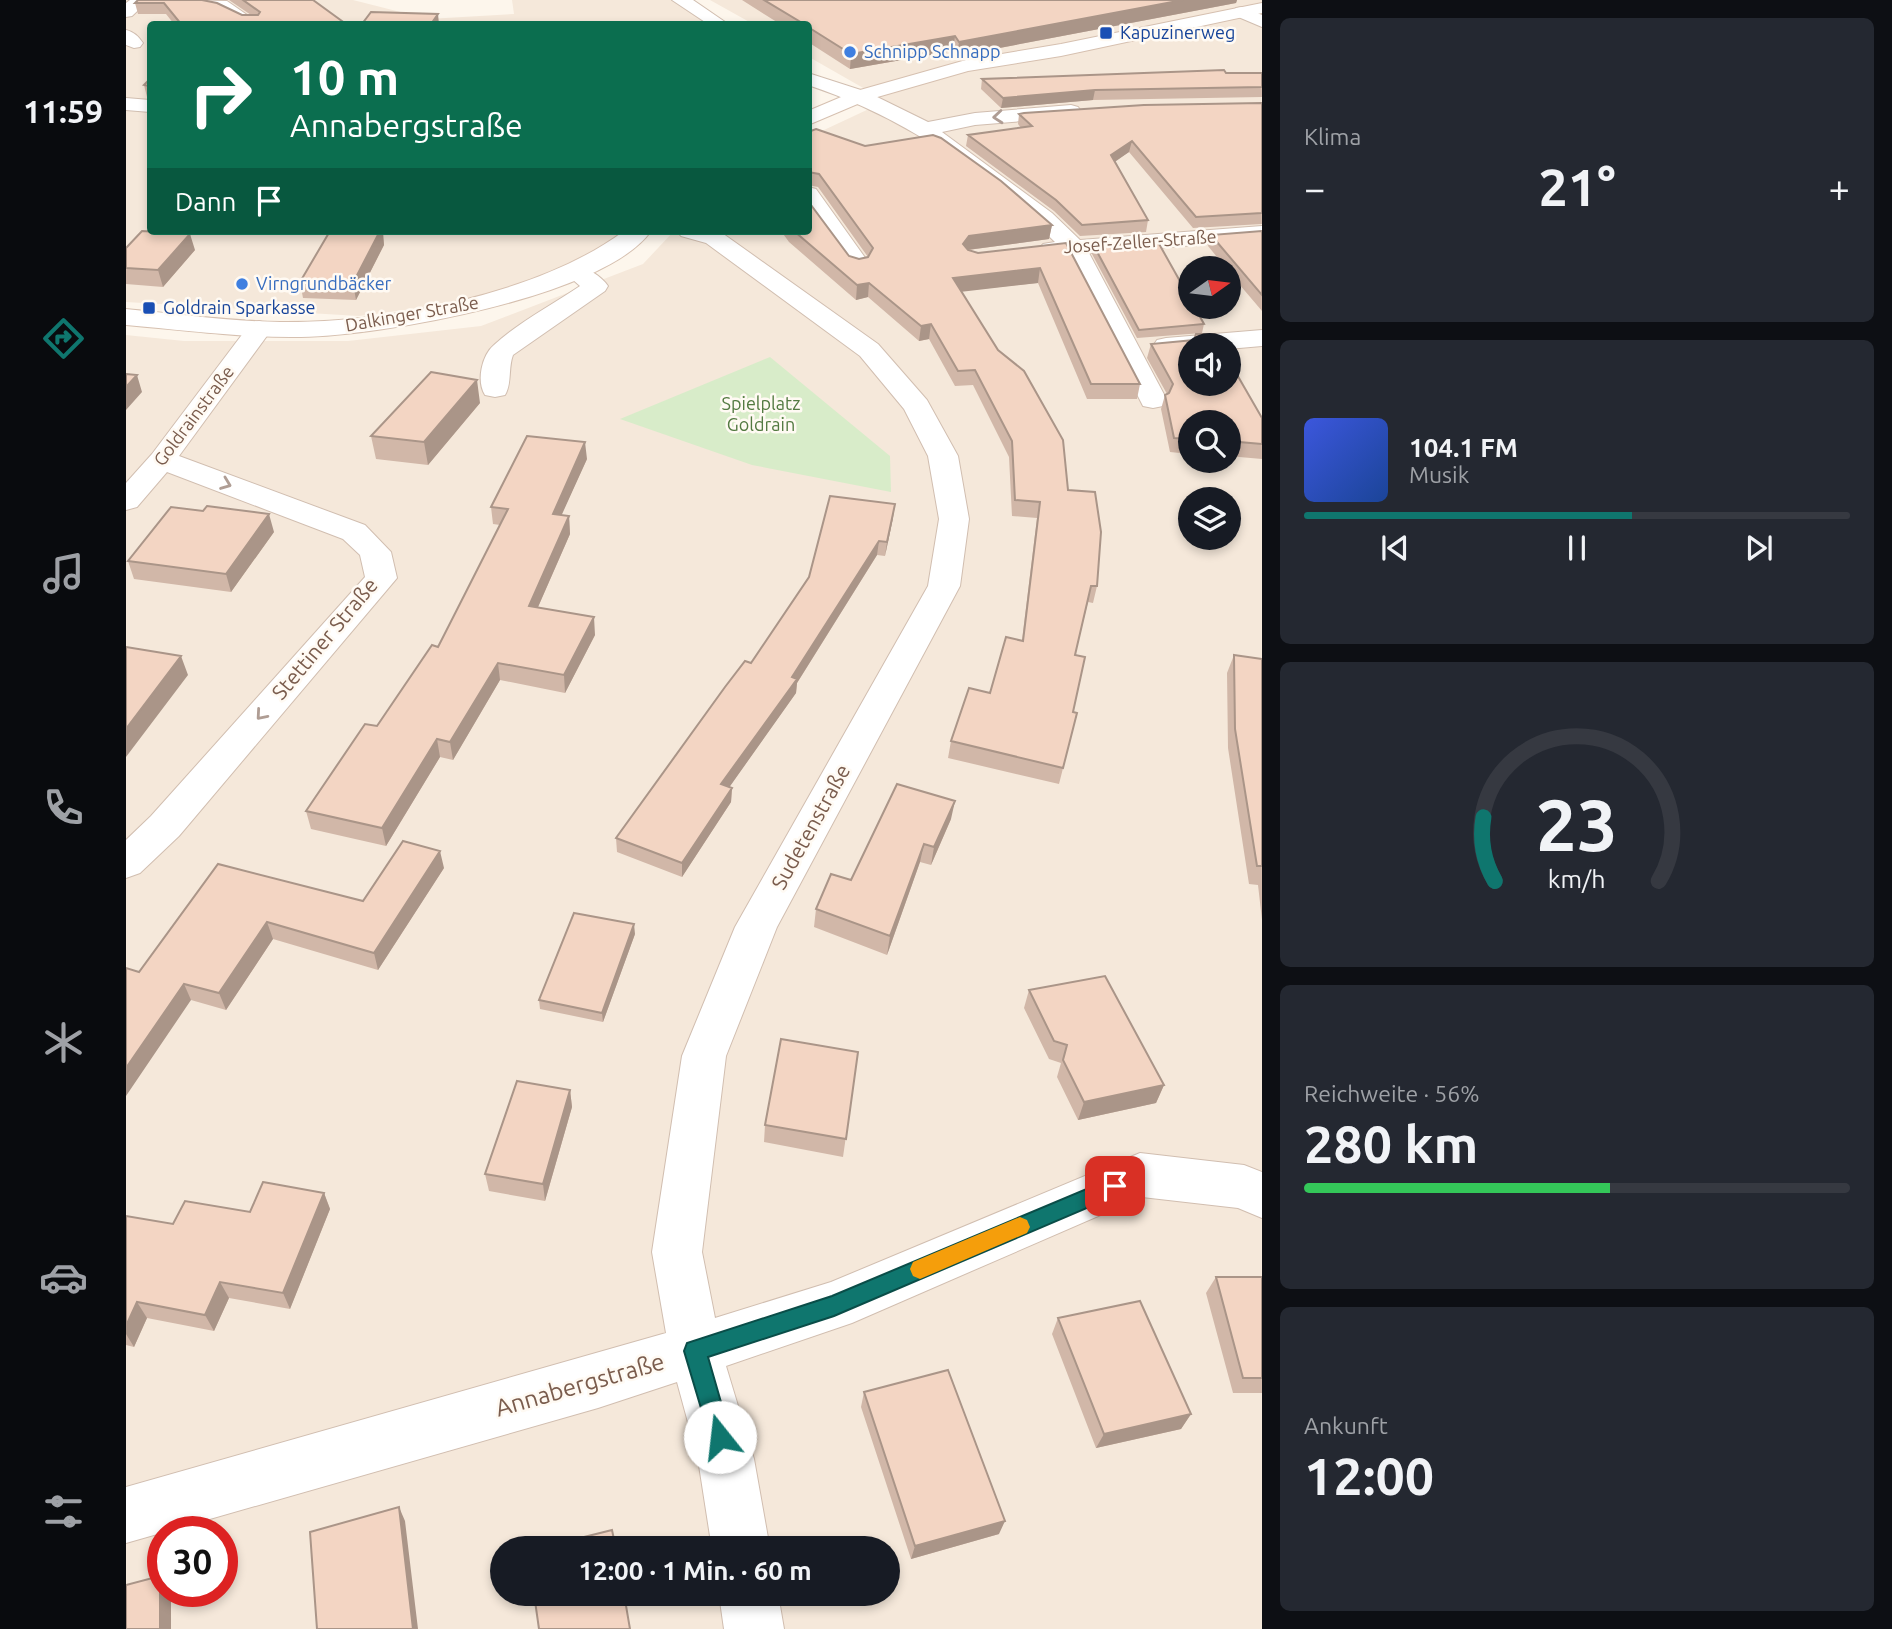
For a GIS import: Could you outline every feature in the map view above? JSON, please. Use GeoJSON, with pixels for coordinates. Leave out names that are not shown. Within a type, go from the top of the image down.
{"type":"FeatureCollection","features":[{"type":"Feature","properties":{"kind":"street"},"geometry":{"type":"LineString","coordinates":[[126,12],[140,0]]}},
{"type":"Feature","properties":{"kind":"street"},"geometry":{"type":"LineString","coordinates":[[179,0],[221,5],[246,21]]}},
{"type":"Feature","properties":{"kind":"street"},"geometry":{"type":"LineString","coordinates":[[681,0],[714,21]]}},
{"type":"Feature","properties":{"kind":"street"},"geometry":{"type":"LineString","coordinates":[[812,117],[860,96],[966,66],[1262,8]]}},
{"type":"Feature","properties":{"kind":"street"},"geometry":{"type":"LineString","coordinates":[[1242,12],[1262,22]]}},
{"type":"Feature","properties":{"kind":"street"},"geometry":{"type":"LineString","coordinates":[[812,80],[860,96],[925,129],[982,169],[1044,218],[1073,246],[1153,400]]}},
{"type":"Feature","properties":{"kind":"street"},"geometry":{"type":"LineString","coordinates":[[126,104],[147,106]]}},
{"type":"Feature","properties":{"kind":"street"},"geometry":{"type":"LineString","coordinates":[[925,129],[975,120],[1090,109]]}},
{"type":"Feature","properties":{"kind":"street"},"geometry":{"type":"LineString","coordinates":[[812,200],[858,264]]}},
{"type":"Feature","properties":{"kind":"street","name":"Josef-Zeller-Straße"},"geometry":{"type":"LineString","coordinates":[[1031,251],[1262,233]]}},
{"type":"Feature","properties":{"kind":"street","name":"Dalkinger Straße"},"geometry":{"type":"LineString","coordinates":[[126,317],[259,329],[327,328],[447,310],[514,294],[576,272],[616,250],[634,235]]}},
{"type":"Feature","properties":{"kind":"street","name":"Sudetenstraße"},"geometry":{"type":"LineString","coordinates":[[703,235],[713,238],[869,350],[917,407],[943,456],[954,519],[944,586],[756,927],[704,1056],[677,1252],[695,1351],[726,1459],[739,1536]]}},
{"type":"Feature","properties":{"kind":"street"},"geometry":{"type":"LineString","coordinates":[[495,389],[495,367],[502,351],[596,286],[576,272]]}},
{"type":"Feature","properties":{"kind":"street","name":"Goldrainstraße"},"geometry":{"type":"LineString","coordinates":[[126,501],[162,460],[259,329]]}},
{"type":"Feature","properties":{"kind":"street"},"geometry":{"type":"LineString","coordinates":[[1128,348],[1262,338]]}},
{"type":"Feature","properties":{"kind":"street","name":"Stettiner Straße"},"geometry":{"type":"LineString","coordinates":[[126,863],[164,826],[381,578],[375,552],[354,532],[162,460]]}},
{"type":"Feature","properties":{"kind":"street","name":"Annabergstraße"},"geometry":{"type":"LineString","coordinates":[[126,1515],[598,1381],[834,1306],[1140,1175],[1244,1187],[1262,1196]]}},
{"type":"Feature","properties":{"kind":"street"},"geometry":{"type":"LineString","coordinates":[[750,1606],[754,1629]]}},
{"type":"Feature","properties":{"kind":"shaded area"},"geometry":{"type":"Polygon","coordinates":[[[126,0],[353,0],[428,19],[514,14],[512,0],[687,0],[723,21],[147,21],[147,235],[627,235],[567,267],[465,302],[359,316],[126,302],[126,0]]]}},
{"type":"Feature","properties":{"kind":"shaded area"},"geometry":{"type":"Polygon","coordinates":[[[710,0],[1262,0],[1262,1629],[126,1629],[126,335],[184,341],[348,341],[481,326],[643,264],[670,235],[812,235],[812,136],[886,101],[812,59],[812,21],[748,21],[710,0]]]}},
{"type":"Feature","properties":{"kind":"green space","name":"Spielplatz Goldrain"},"geometry":{"type":"Polygon","coordinates":[[[770,357],[890,456],[891,492],[752,465],[620,419],[770,357]]]}},
{"type":"Feature","properties":{"kind":"building"},"geometry":{"type":"Polygon","coordinates":[[[138,0],[202,0],[217,3],[242,15],[258,15],[260,12],[243,0],[313,0],[342,21],[179,21],[164,3],[135,3],[138,0]]]}},
{"type":"Feature","properties":{"kind":"building"},"geometry":{"type":"Polygon","coordinates":[[[764,0],[1183,0],[959,42],[955,36],[851,54],[812,30],[812,21],[799,21],[764,0]]]}},
{"type":"Feature","properties":{"kind":"building"},"geometry":{"type":"Polygon","coordinates":[[[371,12],[438,14],[433,21],[364,21],[371,12]]]}},
{"type":"Feature","properties":{"kind":"building"},"geometry":{"type":"Polygon","coordinates":[[[1224,70],[1226,73],[1262,73],[1262,87],[1095,90],[1003,98],[982,79],[1224,70]]]}},
{"type":"Feature","properties":{"kind":"building"},"geometry":{"type":"Polygon","coordinates":[[[1262,103],[1262,213],[1196,217],[1132,141],[1111,155],[1148,220],[1082,225],[1056,200],[968,135],[1032,126],[1019,114],[1024,113],[1144,105],[1262,103]]]}},
{"type":"Feature","properties":{"kind":"building"},"geometry":{"type":"Polygon","coordinates":[[[816,129],[865,146],[933,135],[1001,181],[1052,225],[969,236],[963,244],[968,250],[978,253],[1066,243],[1140,384],[1091,384],[1040,268],[953,278],[998,350],[1024,371],[1063,440],[1068,490],[1095,492],[1101,532],[1097,586],[1091,586],[1075,655],[1085,657],[1073,712],[1077,713],[1063,768],[951,741],[969,688],[990,693],[1006,637],[1023,641],[1040,502],[1015,500],[1012,441],[975,370],[958,371],[931,324],[921,326],[869,283],[857,285],[799,235],[812,235],[812,206],[849,256],[859,259],[868,257],[873,248],[819,174],[812,173],[812,130],[816,129]]]}},
{"type":"Feature","properties":{"kind":"building"},"geometry":{"type":"Polygon","coordinates":[[[142,231],[147,231],[147,235],[189,235],[158,270],[126,268],[126,248],[142,231]]]}},
{"type":"Feature","properties":{"kind":"building"},"geometry":{"type":"Polygon","coordinates":[[[1262,231],[1262,295],[1241,270],[1241,256],[1229,256],[1211,235],[1262,231]]]}},
{"type":"Feature","properties":{"kind":"building"},"geometry":{"type":"Polygon","coordinates":[[[328,235],[378,235],[353,283],[300,282],[328,235]]]}},
{"type":"Feature","properties":{"kind":"building"},"geometry":{"type":"Polygon","coordinates":[[[1158,242],[1178,278],[1178,319],[1201,319],[1204,324],[1139,330],[1094,246],[1158,242]]]}},
{"type":"Feature","properties":{"kind":"building"},"geometry":{"type":"Polygon","coordinates":[[[1178,341],[1178,396],[1241,396],[1241,382],[1262,418],[1262,444],[1241,442],[1241,410],[1178,410],[1178,438],[1174,438],[1165,395],[1173,384],[1151,344],[1178,341]]]}},
{"type":"Feature","properties":{"kind":"building"},"geometry":{"type":"Polygon","coordinates":[[[431,372],[477,380],[424,442],[371,436],[431,372]]]}},
{"type":"Feature","properties":{"kind":"building"},"geometry":{"type":"Polygon","coordinates":[[[126,374],[137,375],[126,387],[126,374]]]}},
{"type":"Feature","properties":{"kind":"building"},"geometry":{"type":"Polygon","coordinates":[[[527,436],[585,442],[553,514],[569,516],[529,606],[594,617],[564,675],[498,663],[450,742],[437,739],[382,828],[306,811],[365,724],[377,726],[432,645],[438,647],[508,509],[491,507],[527,436]]]}},
{"type":"Feature","properties":{"kind":"building"},"geometry":{"type":"Polygon","coordinates":[[[830,496],[895,504],[887,542],[879,541],[792,677],[797,679],[721,784],[732,788],[682,863],[616,838],[745,661],[751,663],[809,577],[830,496]]]}},
{"type":"Feature","properties":{"kind":"building"},"geometry":{"type":"Polygon","coordinates":[[[207,506],[269,514],[226,574],[128,561],[171,507],[203,511],[207,506]]]}},
{"type":"Feature","properties":{"kind":"building"},"geometry":{"type":"Polygon","coordinates":[[[126,647],[181,656],[126,729],[126,647]]]}},
{"type":"Feature","properties":{"kind":"building"},"geometry":{"type":"Polygon","coordinates":[[[1234,655],[1262,659],[1262,866],[1257,866],[1235,729],[1234,655]]]}},
{"type":"Feature","properties":{"kind":"building"},"geometry":{"type":"Polygon","coordinates":[[[897,784],[955,801],[934,847],[924,844],[890,936],[816,909],[831,874],[851,880],[897,784]]]}},
{"type":"Feature","properties":{"kind":"building"},"geometry":{"type":"Polygon","coordinates":[[[403,841],[440,851],[374,953],[267,922],[219,993],[184,984],[126,1068],[126,968],[139,972],[218,864],[363,901],[403,841]]]}},
{"type":"Feature","properties":{"kind":"building"},"geometry":{"type":"Polygon","coordinates":[[[574,913],[634,924],[602,1013],[539,1000],[574,913]]]}},
{"type":"Feature","properties":{"kind":"building"},"geometry":{"type":"Polygon","coordinates":[[[1105,976],[1164,1085],[1084,1102],[1063,1060],[1067,1045],[1054,1041],[1029,990],[1105,976]]]}},
{"type":"Feature","properties":{"kind":"building"},"geometry":{"type":"Polygon","coordinates":[[[781,1039],[858,1052],[846,1139],[765,1125],[781,1039]]]}},
{"type":"Feature","properties":{"kind":"building"},"geometry":{"type":"Polygon","coordinates":[[[517,1081],[570,1090],[543,1184],[485,1174],[517,1081]]]}},
{"type":"Feature","properties":{"kind":"building"},"geometry":{"type":"Polygon","coordinates":[[[263,1182],[324,1193],[283,1293],[220,1282],[205,1315],[137,1302],[126,1326],[126,1216],[173,1224],[185,1201],[250,1212],[263,1182]]]}},
{"type":"Feature","properties":{"kind":"building"},"geometry":{"type":"Polygon","coordinates":[[[1216,1277],[1262,1277],[1262,1378],[1243,1378],[1216,1277]]]}},
{"type":"Feature","properties":{"kind":"building"},"geometry":{"type":"Polygon","coordinates":[[[1140,1301],[1191,1414],[1104,1434],[1058,1318],[1140,1301]]]}},
{"type":"Feature","properties":{"kind":"building"},"geometry":{"type":"Polygon","coordinates":[[[948,1370],[1005,1521],[915,1546],[864,1392],[948,1370]]]}},
{"type":"Feature","properties":{"kind":"building"},"geometry":{"type":"Polygon","coordinates":[[[399,1507],[413,1629],[317,1629],[310,1532],[399,1507]]]}},
{"type":"Feature","properties":{"kind":"building"},"geometry":{"type":"Polygon","coordinates":[[[612,1530],[613,1536],[588,1536],[612,1530]]]}},
{"type":"Feature","properties":{"kind":"building"},"geometry":{"type":"Polygon","coordinates":[[[147,1579],[147,1607],[160,1607],[160,1629],[126,1629],[126,1585],[147,1579]]]}},
{"type":"Feature","properties":{"kind":"building"},"geometry":{"type":"Polygon","coordinates":[[[536,1606],[626,1606],[630,1629],[539,1629],[536,1606]]]}},
{"type":"Feature","properties":{"kind":"slow traffic"},"geometry":{"type":"LineString","coordinates":[[920,1269],[1020,1227]]}},
{"type":"Feature","properties":{"kind":"place","name":"Kapuzinerweg"},"geometry":{"type":"Point","coordinates":[1106,33]}},
{"type":"Feature","properties":{"kind":"place","name":"Schnipp Schnapp"},"geometry":{"type":"Point","coordinates":[850,52]}},
{"type":"Feature","properties":{"kind":"place","name":"Virngrundbäcker"},"geometry":{"type":"Point","coordinates":[242,284]}},
{"type":"Feature","properties":{"kind":"place","name":"Goldrain Sparkasse"},"geometry":{"type":"Point","coordinates":[149,308]}},
{"type":"Feature","properties":{"kind":"route"},"geometry":{"type":"LineString","coordinates":[[720,1437],[695,1351],[834,1306],[1115,1186]]}}]}
